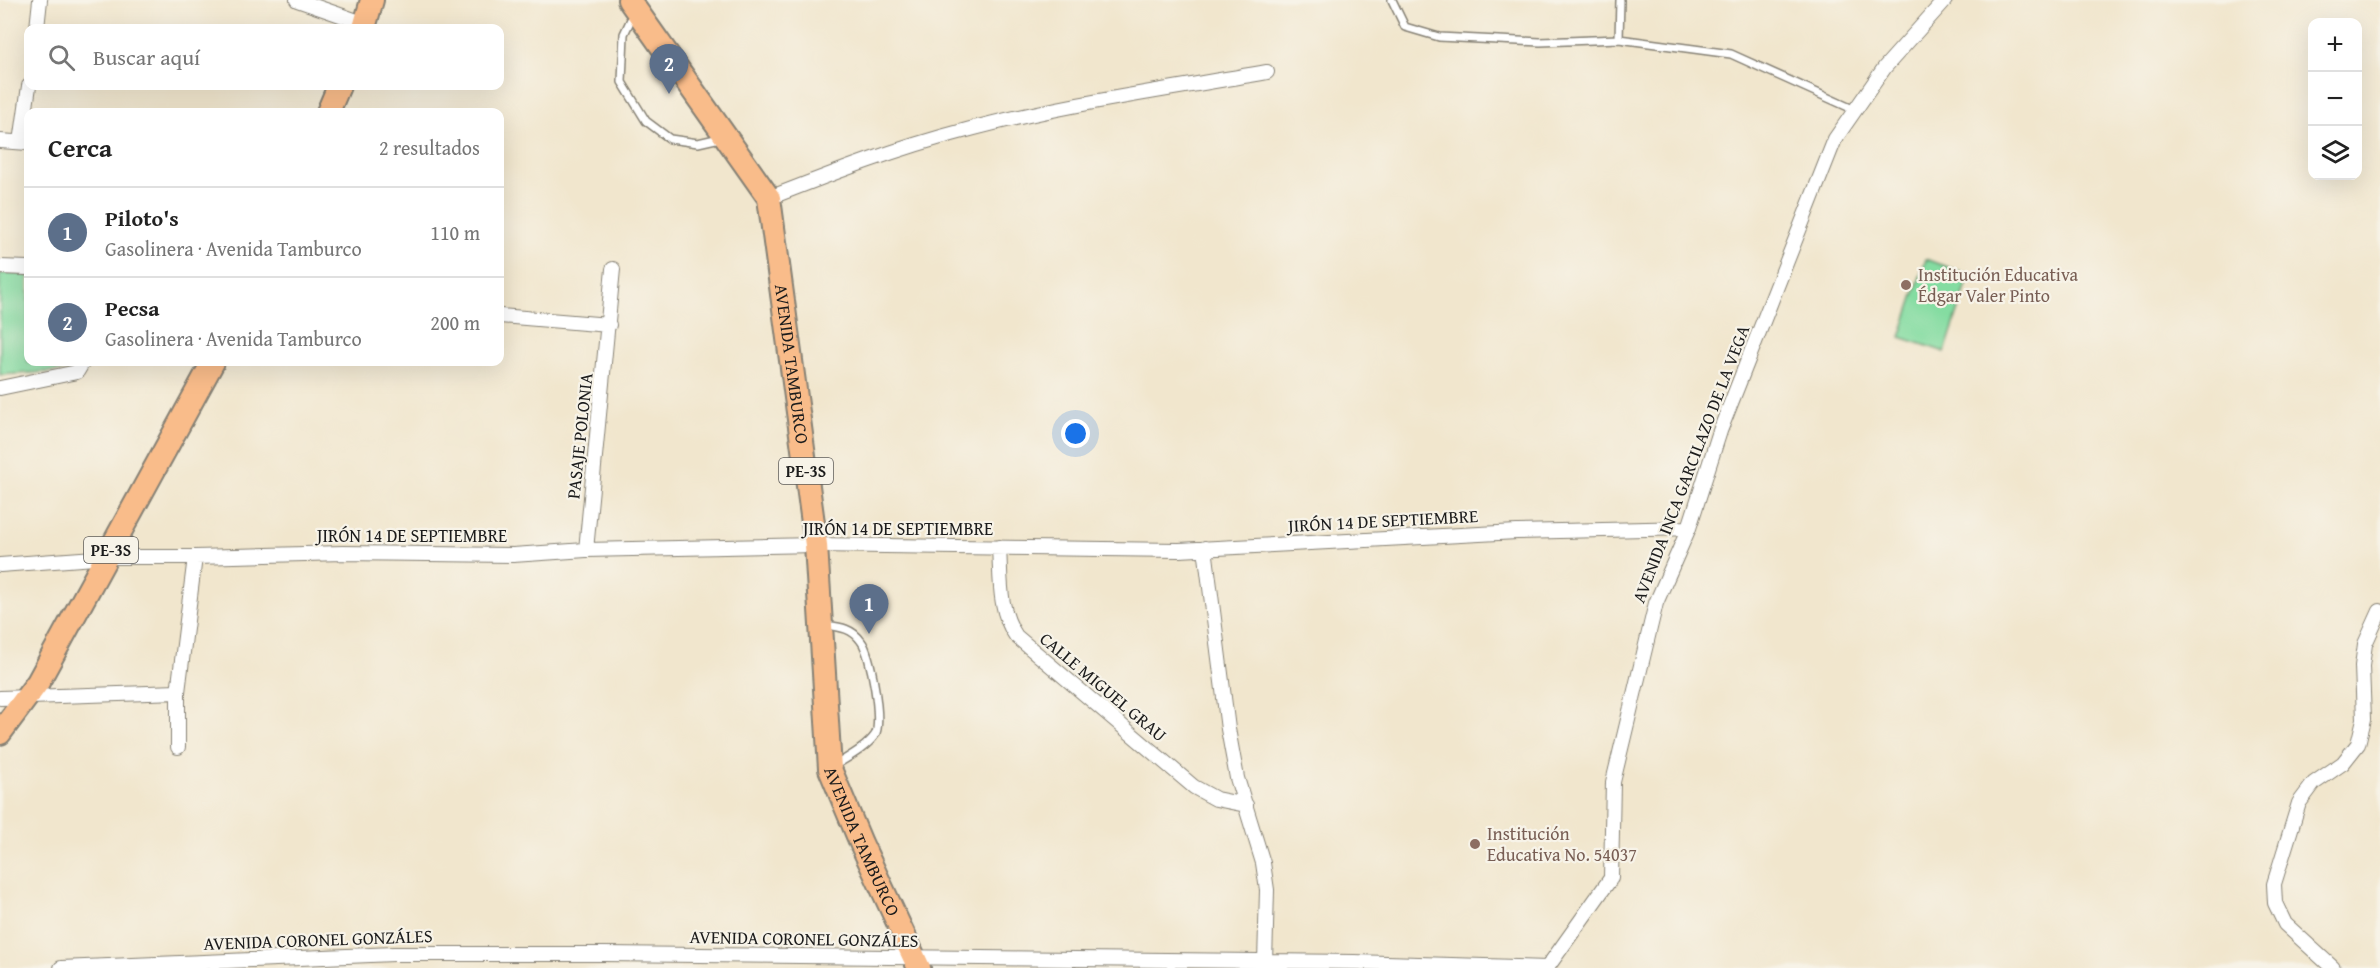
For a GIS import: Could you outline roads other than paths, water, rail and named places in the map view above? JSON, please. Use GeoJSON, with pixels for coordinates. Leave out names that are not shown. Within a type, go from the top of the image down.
{"type":"FeatureCollection","features":[{"type":"Feature","properties":{"kind":"highway"},"geometry":{"type":"LineString","coordinates":[[366,24],[372,0]]}},
{"type":"Feature","properties":{"kind":"highway","name":"AVENIDA TAMBURCO"},"geometry":{"type":"LineString","coordinates":[[632,5],[769,198],[816,545],[830,769],[861,843],[917,963]]}},
{"type":"Feature","properties":{"kind":"highway"},"geometry":{"type":"LineString","coordinates":[[330,108],[337,90]]}},
{"type":"Feature","properties":{"kind":"highway","name":"PE-3S"},"geometry":{"type":"LineString","coordinates":[[0,733],[38,682],[211,366]]}},
{"type":"Feature","properties":{"kind":"street"},"geometry":{"type":"LineString","coordinates":[[37,24],[40,0]]}},
{"type":"Feature","properties":{"kind":"street"},"geometry":{"type":"LineString","coordinates":[[297,0],[360,24]]}},
{"type":"Feature","properties":{"kind":"street","name":"AVENIDA INCA GARCILAZO DE LA VEGA"},"geometry":{"type":"LineString","coordinates":[[1547,968],[1611,878],[1613,782],[1656,603],[1689,528],[1720,431],[1835,139],[1885,67],[1945,0]]}},
{"type":"Feature","properties":{"kind":"street"},"geometry":{"type":"LineString","coordinates":[[769,198],[858,164],[962,131],[1021,116],[1267,72]]}},
{"type":"Feature","properties":{"kind":"street"},"geometry":{"type":"LineString","coordinates":[[27,108],[29,90]]}},
{"type":"Feature","properties":{"kind":"street"},"geometry":{"type":"LineString","coordinates":[[0,141],[24,143]]}},
{"type":"Feature","properties":{"kind":"street"},"geometry":{"type":"LineString","coordinates":[[0,267],[24,268]]}},
{"type":"Feature","properties":{"kind":"street","name":"PASAJE POLONIA"},"geometry":{"type":"LineString","coordinates":[[586,550],[613,269]]}},
{"type":"Feature","properties":{"kind":"street"},"geometry":{"type":"LineString","coordinates":[[504,316],[609,325]]}},
{"type":"Feature","properties":{"kind":"street"},"geometry":{"type":"LineString","coordinates":[[0,388],[80,367]]}},
{"type":"Feature","properties":{"kind":"street","name":"JIRÓN 14 DE SEPTIEMBRE"},"geometry":{"type":"LineString","coordinates":[[0,566],[108,557],[343,553],[513,555],[586,550],[816,545],[1205,548],[1517,532],[1689,528]]}},
{"type":"Feature","properties":{"kind":"street","name":"CALLE MIGUEL GRAU"},"geometry":{"type":"LineString","coordinates":[[999,548],[1003,608],[1006,621],[1016,636],[1194,787],[1216,799],[1246,806]]}},
{"type":"Feature","properties":{"kind":"street"},"geometry":{"type":"LineString","coordinates":[[1205,548],[1228,729],[1237,778],[1263,863],[1267,890],[1265,962]]}},
{"type":"Feature","properties":{"kind":"street"},"geometry":{"type":"LineString","coordinates":[[178,747],[178,692],[195,557]]}},
{"type":"Feature","properties":{"kind":"street"},"geometry":{"type":"LineString","coordinates":[[2333,968],[2285,924],[2275,903],[2274,884],[2299,803],[2314,783],[2343,763],[2358,744],[2364,719],[2362,666],[2365,644],[2380,611]]}},
{"type":"Feature","properties":{"kind":"street"},"geometry":{"type":"LineString","coordinates":[[0,698],[178,692]]}},
{"type":"Feature","properties":{"kind":"street","name":"AVENIDA CORONEL GONZÁLES"},"geometry":{"type":"LineString","coordinates":[[61,968],[160,966],[394,954],[604,954],[917,963],[1265,962],[1547,968]]}},
{"type":"Feature","properties":{"kind":"lane"},"geometry":{"type":"LineString","coordinates":[[1392,0],[1405,27],[1439,37],[1540,42],[1618,39],[1731,54],[1855,110]]}},
{"type":"Feature","properties":{"kind":"lane"},"geometry":{"type":"LineString","coordinates":[[1618,39],[1620,0]]}},
{"type":"Feature","properties":{"kind":"lane"},"geometry":{"type":"LineString","coordinates":[[632,5],[624,34],[622,82],[646,121],[670,139],[698,143],[726,136]]}},
{"type":"Feature","properties":{"kind":"lane"},"geometry":{"type":"LineString","coordinates":[[821,624],[848,628],[861,641],[868,653],[878,719],[876,734],[865,745],[830,769]]}},
{"type":"Feature","properties":{"kind":"place","name":"Pecsa"},"geometry":{"type":"Point","coordinates":[669,94]}},
{"type":"Feature","properties":{"kind":"place","name":"Institución Educativa Édgar Valer Pinto"},"geometry":{"type":"Point","coordinates":[1906,285]}},
{"type":"Feature","properties":{"kind":"place","name":"Piloto's"},"geometry":{"type":"Point","coordinates":[869,634]}},
{"type":"Feature","properties":{"kind":"place","name":"Institución Educativa No. 54037"},"geometry":{"type":"Point","coordinates":[1475,844]}}]}
